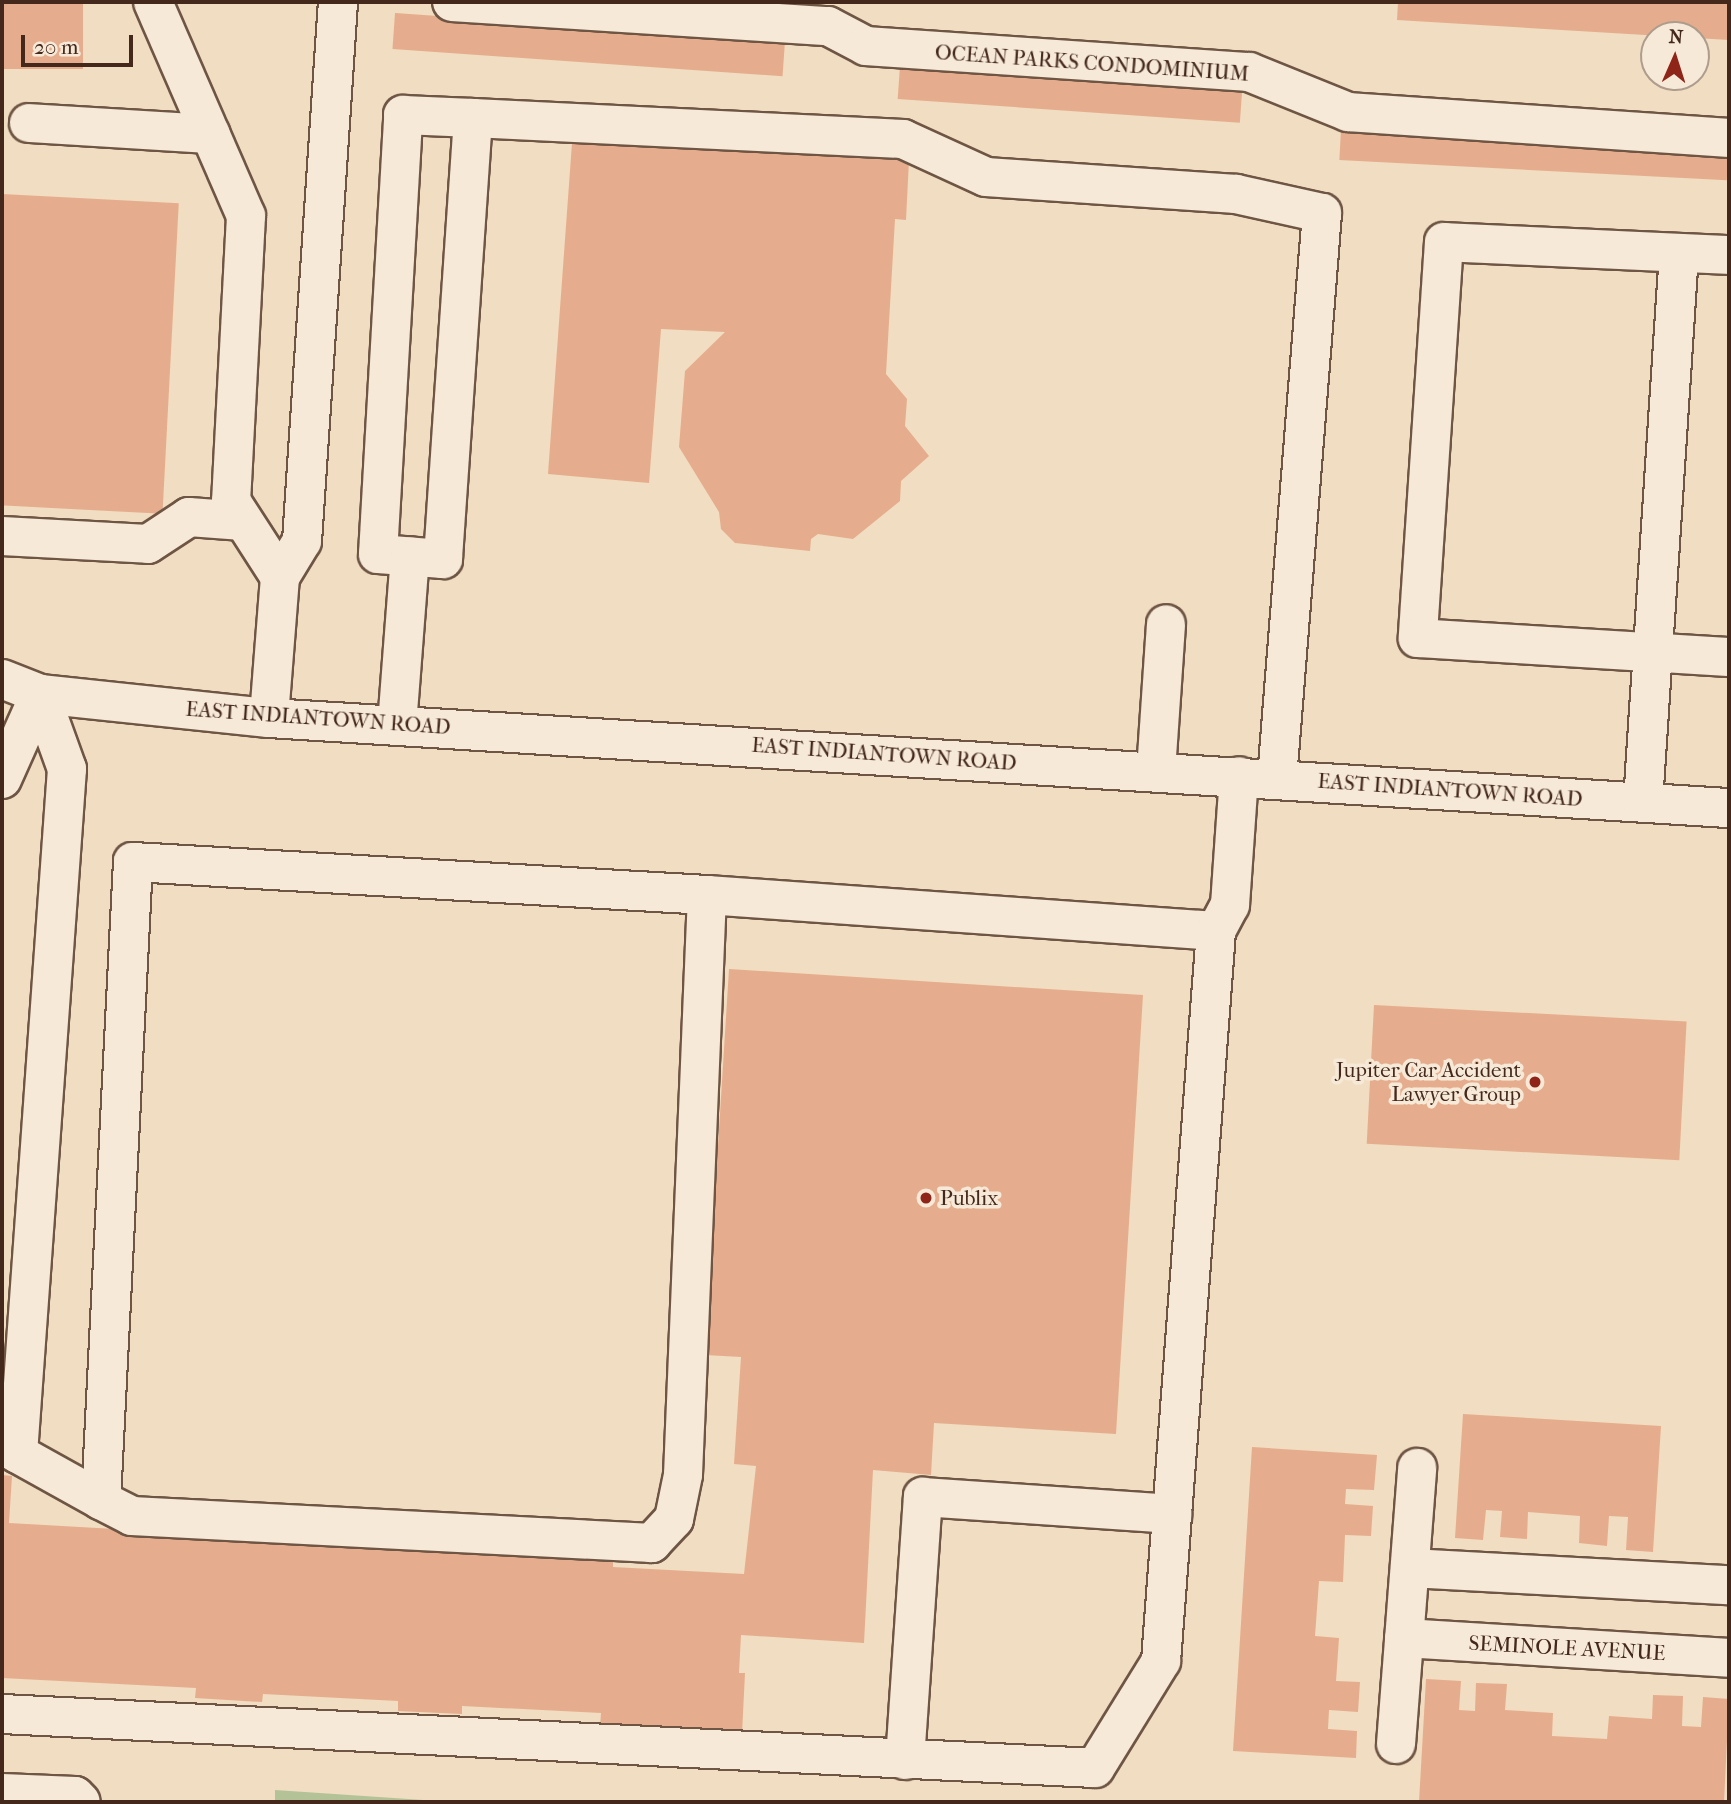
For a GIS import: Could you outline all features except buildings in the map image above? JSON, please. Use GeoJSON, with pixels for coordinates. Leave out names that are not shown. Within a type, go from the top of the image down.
{"type":"FeatureCollection","features":[{"type":"Feature","properties":{"kind":"street"},"geometry":{"type":"LineString","coordinates":[[153,2],[170,49],[211,134],[246,216],[230,501],[280,577]]}},
{"type":"Feature","properties":{"kind":"street"},"geometry":{"type":"LineString","coordinates":[[269,718],[280,577],[302,541],[338,2]]}},
{"type":"Feature","properties":{"kind":"street","name":"OCEAN PARKS CONDOMINIUM"},"geometry":{"type":"LineString","coordinates":[[452,2],[828,26],[866,46],[1249,72],[1348,113],[1729,138]]}},
{"type":"Feature","properties":{"kind":"street"},"geometry":{"type":"LineString","coordinates":[[473,118],[443,559],[378,554],[403,115],[473,118],[903,139],[986,177],[1236,194],[1322,213],[1277,779]]}},
{"type":"Feature","properties":{"kind":"street"},"geometry":{"type":"LineString","coordinates":[[29,123],[211,134]]}},
{"type":"Feature","properties":{"kind":"street"},"geometry":{"type":"LineString","coordinates":[[1729,255],[1444,242],[1418,638],[1729,657]]}},
{"type":"Feature","properties":{"kind":"street"},"geometry":{"type":"LineString","coordinates":[[1643,802],[1679,253]]}},
{"type":"Feature","properties":{"kind":"street"},"geometry":{"type":"LineString","coordinates":[[2,536],[148,544],[189,517],[243,521]]}},
{"type":"Feature","properties":{"kind":"street"},"geometry":{"type":"LineString","coordinates":[[397,724],[410,556]]}},
{"type":"Feature","properties":{"kind":"street"},"geometry":{"type":"LineString","coordinates":[[1156,771],[1166,624]]}},
{"type":"Feature","properties":{"kind":"street","name":"EAST INDIANTOWN ROAD"},"geometry":{"type":"LineString","coordinates":[[2,679],[40,694],[269,718],[1729,808]]}},
{"type":"Feature","properties":{"kind":"street"},"geometry":{"type":"LineString","coordinates":[[2,779],[40,694]]}},
{"type":"Feature","properties":{"kind":"street"},"geometry":{"type":"LineString","coordinates":[[40,694],[67,769],[10,1450],[132,1516],[652,1543],[674,1519],[683,1475],[708,895]]}},
{"type":"Feature","properties":{"kind":"street","name":"EAST INDIANTOWN ROAD"},"geometry":{"type":"LineString","coordinates":[[2,708],[40,694]]}},
{"type":"Feature","properties":{"kind":"street"},"geometry":{"type":"LineString","coordinates":[[2,1714],[1095,1768],[1161,1661],[1216,931],[1230,905],[1238,776]]}},
{"type":"Feature","properties":{"kind":"street"},"geometry":{"type":"LineString","coordinates":[[101,1500],[133,862],[708,895],[1216,931]]}},
{"type":"Feature","properties":{"kind":"street"},"geometry":{"type":"LineString","coordinates":[[1396,1744],[1417,1468]]}},
{"type":"Feature","properties":{"kind":"street"},"geometry":{"type":"LineString","coordinates":[[905,1760],[923,1497],[1172,1514]]}},
{"type":"Feature","properties":{"kind":"street"},"geometry":{"type":"LineString","coordinates":[[1410,1568],[1729,1586]]}},
{"type":"Feature","properties":{"kind":"street","name":"SEMINOLE AVENUE"},"geometry":{"type":"LineString","coordinates":[[1404,1638],[1729,1658]]}},
{"type":"Feature","properties":{"kind":"street"},"geometry":{"type":"LineString","coordinates":[[2,1793],[75,1796],[81,1802]]}},
{"type":"Feature","properties":{"kind":"green space"},"geometry":{"type":"Polygon","coordinates":[[[275,1790],[453,1802],[275,1802],[275,1790]]]}},
{"type":"Feature","properties":{"kind":"place","name":"Jupiter Car Accident Lawyer Group"},"geometry":{"type":"Point","coordinates":[1535,1082]}},
{"type":"Feature","properties":{"kind":"place","name":"Publix"},"geometry":{"type":"Point","coordinates":[926,1198]}}]}
